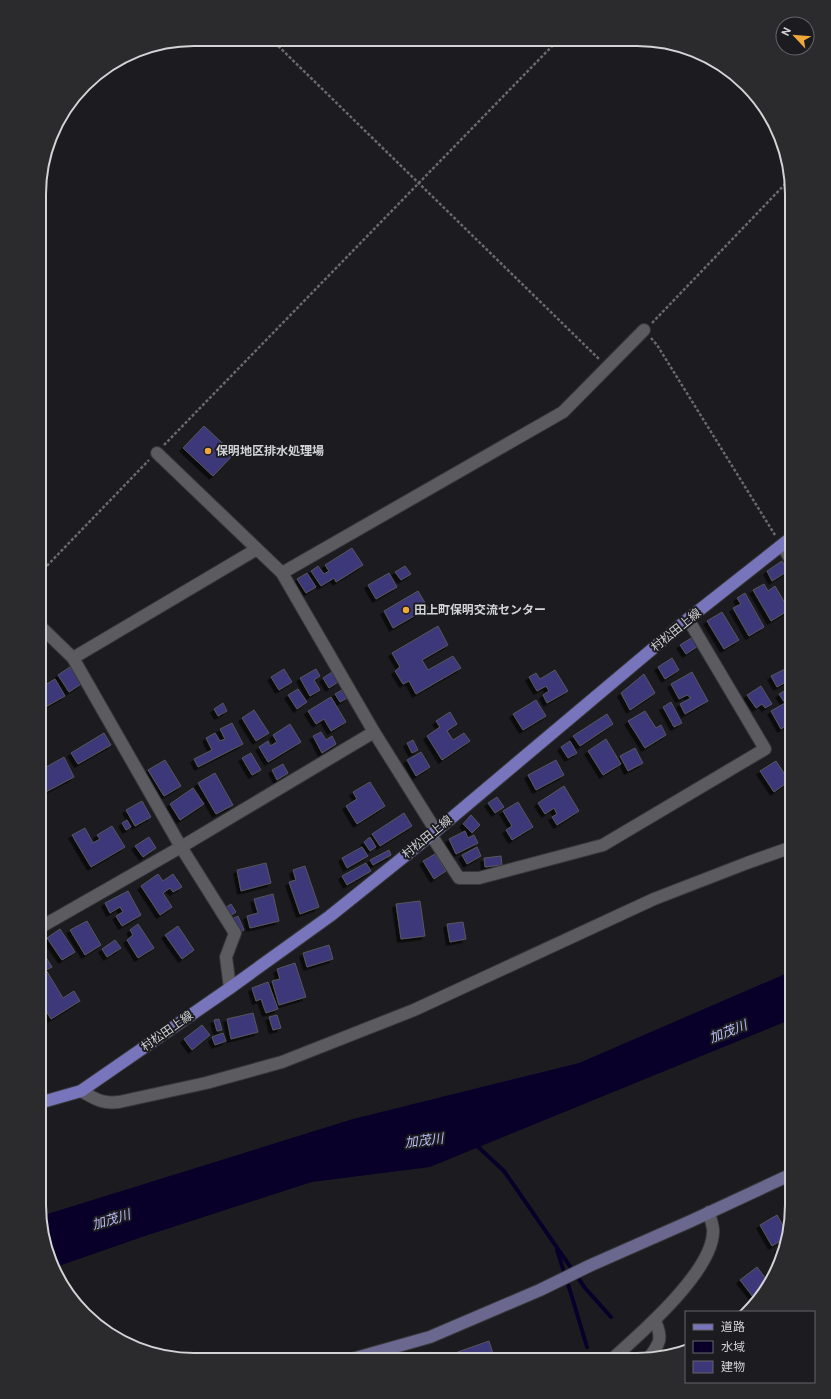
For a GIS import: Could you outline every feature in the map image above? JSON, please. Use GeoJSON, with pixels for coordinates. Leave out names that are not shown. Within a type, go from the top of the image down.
{"type":"FeatureCollection","features":[{"type":"Feature","properties":{"kind":"main road","name":"村松田上線"},"geometry":{"type":"LineString","coordinates":[[46,1101],[81,1091],[230,988],[330,916],[433,833],[688,619],[785,543]]}},
{"type":"Feature","properties":{"kind":"street"},"geometry":{"type":"LineString","coordinates":[[282,573],[563,412],[644,330]]}},
{"type":"Feature","properties":{"kind":"street"},"geometry":{"type":"LineString","coordinates":[[157,453],[282,573],[459,878],[479,878],[603,845],[765,749],[688,619]]}},
{"type":"Feature","properties":{"kind":"street"},"geometry":{"type":"LineString","coordinates":[[782,546],[785,551]]}},
{"type":"Feature","properties":{"kind":"street"},"geometry":{"type":"LineString","coordinates":[[73,658],[257,549]]}},
{"type":"Feature","properties":{"kind":"street"},"geometry":{"type":"LineString","coordinates":[[46,632],[73,658],[181,847],[235,933],[226,957],[230,988]]}},
{"type":"Feature","properties":{"kind":"street"},"geometry":{"type":"LineString","coordinates":[[46,924],[181,847],[374,732]]}},
{"type":"Feature","properties":{"kind":"street"},"geometry":{"type":"LineString","coordinates":[[81,1091],[102,1102],[119,1102],[206,1083],[282,1062],[414,1010],[654,900],[785,850]]}},
{"type":"Feature","properties":{"kind":"street"},"geometry":{"type":"LineString","coordinates":[[373,1353],[430,1337],[540,1290],[785,1177]]}},
{"type":"Feature","properties":{"kind":"street"},"geometry":{"type":"LineString","coordinates":[[619,1353],[655,1321],[687,1286],[707,1254],[711,1243],[714,1232],[709,1212]]}},
{"type":"Feature","properties":{"kind":"street"},"geometry":{"type":"LineString","coordinates":[[653,1352],[659,1343],[660,1335],[655,1321]]}},
{"type":"Feature","properties":{"kind":"path"},"geometry":{"type":"LineString","coordinates":[[279,46],[608,367]]}},
{"type":"Feature","properties":{"kind":"path"},"geometry":{"type":"LineString","coordinates":[[46,567],[552,46]]}},
{"type":"Feature","properties":{"kind":"path"},"geometry":{"type":"LineString","coordinates":[[782,546],[657,345],[644,330],[785,184]]}},
{"type":"Feature","properties":{"kind":"water","name":"加茂川"},"geometry":{"type":"Polygon","coordinates":[[[785,974],[785,1022],[430,1167],[312,1182],[142,1237],[59,1266],[57,1262],[51,1243],[46,1214],[353,1119],[579,1063],[785,974]]]}},
{"type":"Feature","properties":{"kind":"building","name":"保明地区排水処理場"},"geometry":{"type":"Polygon","coordinates":[[[204,426],[234,454],[213,476],[183,448],[204,426]]]}},
{"type":"Feature","properties":{"kind":"building"},"geometry":{"type":"Polygon","coordinates":[[[352,548],[363,565],[336,582],[334,578],[321,586],[311,571],[318,566],[324,574],[329,571],[325,565],[352,548]]]}},
{"type":"Feature","properties":{"kind":"building"},"geometry":{"type":"Polygon","coordinates":[[[782,561],[785,566],[785,573],[772,581],[767,571],[782,561]]]}},
{"type":"Feature","properties":{"kind":"building"},"geometry":{"type":"Polygon","coordinates":[[[405,566],[411,574],[401,580],[395,572],[405,566]]]}},
{"type":"Feature","properties":{"kind":"building"},"geometry":{"type":"Polygon","coordinates":[[[307,573],[316,587],[306,593],[297,579],[307,573]]]}},
{"type":"Feature","properties":{"kind":"building"},"geometry":{"type":"Polygon","coordinates":[[[389,573],[397,587],[376,599],[368,585],[389,573]]]}},
{"type":"Feature","properties":{"kind":"building"},"geometry":{"type":"Polygon","coordinates":[[[764,584],[768,591],[775,586],[785,603],[785,612],[771,621],[753,590],[764,584]]]}},
{"type":"Feature","properties":{"kind":"building","name":"田上町保明交流センター"},"geometry":{"type":"Polygon","coordinates":[[[418,591],[428,608],[393,628],[384,611],[418,591]]]}},
{"type":"Feature","properties":{"kind":"building"},"geometry":{"type":"Polygon","coordinates":[[[745,593],[764,627],[749,636],[733,608],[741,604],[737,598],[745,593]]]}},
{"type":"Feature","properties":{"kind":"building"},"geometry":{"type":"Polygon","coordinates":[[[722,612],[739,640],[724,649],[707,621],[722,612]]]}},
{"type":"Feature","properties":{"kind":"building"},"geometry":{"type":"Polygon","coordinates":[[[438,626],[448,645],[422,660],[428,670],[453,656],[461,668],[416,694],[409,681],[403,684],[395,671],[400,667],[392,653],[438,626]]]}},
{"type":"Feature","properties":{"kind":"building"},"geometry":{"type":"Polygon","coordinates":[[[693,637],[698,646],[686,654],[680,645],[693,637]]]}},
{"type":"Feature","properties":{"kind":"building"},"geometry":{"type":"Polygon","coordinates":[[[672,658],[679,670],[665,679],[658,667],[672,658]]]}},
{"type":"Feature","properties":{"kind":"building"},"geometry":{"type":"Polygon","coordinates":[[[70,667],[81,684],[69,692],[58,675],[70,667]]]}},
{"type":"Feature","properties":{"kind":"building"},"geometry":{"type":"Polygon","coordinates":[[[284,669],[292,682],[279,690],[271,677],[284,669]]]}},
{"type":"Feature","properties":{"kind":"building"},"geometry":{"type":"Polygon","coordinates":[[[316,669],[320,676],[314,680],[320,690],[310,696],[300,678],[316,669]]]}},
{"type":"Feature","properties":{"kind":"building"},"geometry":{"type":"Polygon","coordinates":[[[785,669],[785,682],[777,687],[771,676],[785,669]]]}},
{"type":"Feature","properties":{"kind":"building"},"geometry":{"type":"Polygon","coordinates":[[[555,670],[568,691],[547,703],[543,695],[549,691],[546,686],[537,691],[529,677],[536,673],[540,679],[555,670]]]}},
{"type":"Feature","properties":{"kind":"building"},"geometry":{"type":"Polygon","coordinates":[[[332,672],[338,682],[329,688],[323,678],[332,672]]]}},
{"type":"Feature","properties":{"kind":"building"},"geometry":{"type":"Polygon","coordinates":[[[692,672],[708,701],[685,714],[680,704],[691,698],[687,695],[679,699],[671,684],[692,672]]]}},
{"type":"Feature","properties":{"kind":"building"},"geometry":{"type":"Polygon","coordinates":[[[644,674],[655,693],[630,710],[621,693],[644,674]]]}},
{"type":"Feature","properties":{"kind":"building"},"geometry":{"type":"Polygon","coordinates":[[[55,679],[65,696],[46,707],[46,684],[55,679]]]}},
{"type":"Feature","properties":{"kind":"building"},"geometry":{"type":"Polygon","coordinates":[[[761,686],[772,704],[765,708],[762,704],[756,708],[747,695],[761,686]]]}},
{"type":"Feature","properties":{"kind":"building"},"geometry":{"type":"Polygon","coordinates":[[[298,689],[307,702],[297,709],[288,695],[298,689]]]}},
{"type":"Feature","properties":{"kind":"building"},"geometry":{"type":"Polygon","coordinates":[[[342,690],[347,698],[340,702],[335,694],[342,690]]]}},
{"type":"Feature","properties":{"kind":"building"},"geometry":{"type":"Polygon","coordinates":[[[785,690],[785,703],[779,694],[785,690]]]}},
{"type":"Feature","properties":{"kind":"building"},"geometry":{"type":"Polygon","coordinates":[[[331,697],[346,722],[331,731],[324,719],[316,724],[308,711],[331,697]]]}},
{"type":"Feature","properties":{"kind":"building"},"geometry":{"type":"Polygon","coordinates":[[[536,700],[546,716],[523,730],[513,714],[536,700]]]}},
{"type":"Feature","properties":{"kind":"building"},"geometry":{"type":"Polygon","coordinates":[[[671,702],[682,723],[674,727],[663,707],[671,702]]]}},
{"type":"Feature","properties":{"kind":"building"},"geometry":{"type":"Polygon","coordinates":[[[223,703],[227,711],[218,716],[214,709],[223,703]]]}},
{"type":"Feature","properties":{"kind":"building"},"geometry":{"type":"Polygon","coordinates":[[[785,703],[785,726],[781,729],[771,711],[785,703]]]}},
{"type":"Feature","properties":{"kind":"building"},"geometry":{"type":"Polygon","coordinates":[[[254,710],[269,733],[256,741],[242,718],[254,710]]]}},
{"type":"Feature","properties":{"kind":"building"},"geometry":{"type":"Polygon","coordinates":[[[645,711],[656,728],[661,725],[666,735],[645,748],[628,721],[645,711]]]}},
{"type":"Feature","properties":{"kind":"building"},"geometry":{"type":"Polygon","coordinates":[[[450,712],[457,724],[447,731],[453,740],[464,733],[470,741],[442,760],[427,736],[440,727],[436,721],[450,712]]]}},
{"type":"Feature","properties":{"kind":"building"},"geometry":{"type":"Polygon","coordinates":[[[607,714],[613,724],[580,746],[573,736],[607,714]]]}},
{"type":"Feature","properties":{"kind":"building"},"geometry":{"type":"Polygon","coordinates":[[[232,723],[243,744],[198,767],[194,759],[212,750],[206,738],[215,733],[220,741],[225,739],[220,729],[232,723]]]}},
{"type":"Feature","properties":{"kind":"building"},"geometry":{"type":"Polygon","coordinates":[[[290,724],[301,742],[268,762],[259,747],[268,741],[270,746],[277,742],[273,735],[290,724]]]}},
{"type":"Feature","properties":{"kind":"building"},"geometry":{"type":"Polygon","coordinates":[[[321,732],[326,740],[332,736],[336,744],[322,753],[313,736],[321,732]]]}},
{"type":"Feature","properties":{"kind":"building"},"geometry":{"type":"Polygon","coordinates":[[[104,733],[111,745],[78,764],[71,753],[104,733]]]}},
{"type":"Feature","properties":{"kind":"building"},"geometry":{"type":"Polygon","coordinates":[[[606,739],[621,764],[603,775],[588,751],[606,739]]]}},
{"type":"Feature","properties":{"kind":"building"},"geometry":{"type":"Polygon","coordinates":[[[413,740],[418,750],[412,753],[407,743],[413,740]]]}},
{"type":"Feature","properties":{"kind":"building"},"geometry":{"type":"Polygon","coordinates":[[[570,741],[577,753],[568,758],[561,747],[570,741]]]}},
{"type":"Feature","properties":{"kind":"building"},"geometry":{"type":"Polygon","coordinates":[[[635,748],[643,763],[628,771],[620,756],[635,748]]]}},
{"type":"Feature","properties":{"kind":"building"},"geometry":{"type":"Polygon","coordinates":[[[421,752],[430,767],[416,776],[407,760],[421,752]]]}},
{"type":"Feature","properties":{"kind":"building"},"geometry":{"type":"Polygon","coordinates":[[[251,753],[261,770],[252,775],[242,758],[251,753]]]}},
{"type":"Feature","properties":{"kind":"building"},"geometry":{"type":"Polygon","coordinates":[[[64,757],[74,777],[46,792],[46,767],[64,757]]]}},
{"type":"Feature","properties":{"kind":"building"},"geometry":{"type":"Polygon","coordinates":[[[165,760],[181,786],[164,796],[148,770],[165,760]]]}},
{"type":"Feature","properties":{"kind":"building"},"geometry":{"type":"Polygon","coordinates":[[[556,760],[564,775],[536,790],[528,775],[556,760]]]}},
{"type":"Feature","properties":{"kind":"building"},"geometry":{"type":"Polygon","coordinates":[[[776,761],[785,775],[785,784],[774,792],[760,771],[776,761]]]}},
{"type":"Feature","properties":{"kind":"building"},"geometry":{"type":"Polygon","coordinates":[[[283,764],[288,773],[277,780],[272,770],[283,764]]]}},
{"type":"Feature","properties":{"kind":"building"},"geometry":{"type":"Polygon","coordinates":[[[215,773],[233,805],[216,814],[198,783],[215,773]]]}},
{"type":"Feature","properties":{"kind":"building"},"geometry":{"type":"Polygon","coordinates":[[[370,782],[385,806],[357,824],[346,806],[357,799],[353,792],[370,782]]]}},
{"type":"Feature","properties":{"kind":"building"},"geometry":{"type":"Polygon","coordinates":[[[564,786],[579,811],[557,825],[552,817],[557,814],[554,808],[545,814],[538,803],[564,786]]]}},
{"type":"Feature","properties":{"kind":"building"},"geometry":{"type":"Polygon","coordinates":[[[193,788],[204,804],[180,820],[170,804],[193,788]]]}},
{"type":"Feature","properties":{"kind":"building"},"geometry":{"type":"Polygon","coordinates":[[[497,797],[504,807],[495,813],[488,803],[497,797]]]}},
{"type":"Feature","properties":{"kind":"building"},"geometry":{"type":"Polygon","coordinates":[[[142,801],[151,817],[135,826],[126,810],[142,801]]]}},
{"type":"Feature","properties":{"kind":"building"},"geometry":{"type":"Polygon","coordinates":[[[518,802],[533,827],[512,840],[506,830],[512,826],[503,811],[518,802]]]}},
{"type":"Feature","properties":{"kind":"building"},"geometry":{"type":"Polygon","coordinates":[[[404,813],[412,826],[380,846],[372,834],[404,813]]]}},
{"type":"Feature","properties":{"kind":"building"},"geometry":{"type":"Polygon","coordinates":[[[471,815],[480,825],[472,833],[463,824],[471,815]]]}},
{"type":"Feature","properties":{"kind":"building"},"geometry":{"type":"Polygon","coordinates":[[[127,820],[131,827],[126,830],[122,823],[127,820]]]}},
{"type":"Feature","properties":{"kind":"building"},"geometry":{"type":"Polygon","coordinates":[[[112,826],[125,847],[91,867],[72,835],[85,828],[93,843],[100,839],[97,835],[112,826]]]}},
{"type":"Feature","properties":{"kind":"building"},"geometry":{"type":"Polygon","coordinates":[[[465,831],[468,838],[474,835],[478,843],[456,854],[449,839],[465,831]]]}},
{"type":"Feature","properties":{"kind":"building"},"geometry":{"type":"Polygon","coordinates":[[[149,837],[156,848],[143,857],[135,846],[149,837]]]}},
{"type":"Feature","properties":{"kind":"building"},"geometry":{"type":"Polygon","coordinates":[[[370,837],[376,847],[370,851],[364,842],[370,837]]]}},
{"type":"Feature","properties":{"kind":"building"},"geometry":{"type":"Polygon","coordinates":[[[362,847],[368,856],[347,868],[342,858],[362,847]]]}},
{"type":"Feature","properties":{"kind":"building"},"geometry":{"type":"Polygon","coordinates":[[[477,847],[481,856],[467,864],[462,855],[477,847]]]}},
{"type":"Feature","properties":{"kind":"building"},"geometry":{"type":"Polygon","coordinates":[[[389,850],[391,855],[373,865],[370,860],[389,850]]]}},
{"type":"Feature","properties":{"kind":"building"},"geometry":{"type":"Polygon","coordinates":[[[435,854],[446,871],[434,879],[423,861],[435,854]]]}},
{"type":"Feature","properties":{"kind":"building"},"geometry":{"type":"Polygon","coordinates":[[[501,856],[502,865],[485,867],[484,858],[501,856]]]}},
{"type":"Feature","properties":{"kind":"building"},"geometry":{"type":"Polygon","coordinates":[[[266,863],[271,883],[241,891],[237,870],[266,863]]]}},
{"type":"Feature","properties":{"kind":"building"},"geometry":{"type":"Polygon","coordinates":[[[366,863],[371,871],[347,885],[342,876],[366,863]]]}},
{"type":"Feature","properties":{"kind":"building"},"geometry":{"type":"Polygon","coordinates":[[[305,866],[319,907],[300,914],[289,882],[296,880],[293,870],[305,866]]]}},
{"type":"Feature","properties":{"kind":"building"},"geometry":{"type":"Polygon","coordinates":[[[158,874],[163,881],[173,874],[182,887],[173,892],[170,888],[163,893],[172,907],[160,915],[141,886],[158,874]]]}},
{"type":"Feature","properties":{"kind":"building"},"geometry":{"type":"Polygon","coordinates":[[[128,891],[141,915],[122,926],[116,916],[123,912],[120,907],[110,913],[105,903],[128,891]]]}},
{"type":"Feature","properties":{"kind":"building"},"geometry":{"type":"Polygon","coordinates":[[[273,894],[279,921],[250,928],[247,916],[258,913],[254,899],[273,894]]]}},
{"type":"Feature","properties":{"kind":"building"},"geometry":{"type":"Polygon","coordinates":[[[420,901],[425,936],[401,939],[396,904],[420,901]]]}},
{"type":"Feature","properties":{"kind":"building"},"geometry":{"type":"Polygon","coordinates":[[[231,904],[236,912],[230,916],[225,908],[231,904]]]}},
{"type":"Feature","properties":{"kind":"building"},"geometry":{"type":"Polygon","coordinates":[[[238,916],[244,930],[238,933],[232,919],[238,916]]]}},
{"type":"Feature","properties":{"kind":"building"},"geometry":{"type":"Polygon","coordinates":[[[87,921],[101,945],[85,955],[70,930],[87,921]]]}},
{"type":"Feature","properties":{"kind":"building"},"geometry":{"type":"Polygon","coordinates":[[[463,922],[466,939],[450,942],[447,924],[463,922]]]}},
{"type":"Feature","properties":{"kind":"building"},"geometry":{"type":"Polygon","coordinates":[[[138,924],[154,948],[138,958],[127,940],[133,935],[130,930],[138,924]]]}},
{"type":"Feature","properties":{"kind":"building"},"geometry":{"type":"Polygon","coordinates":[[[178,926],[194,950],[182,959],[165,935],[178,926]]]}},
{"type":"Feature","properties":{"kind":"building"},"geometry":{"type":"Polygon","coordinates":[[[60,929],[75,952],[62,960],[47,938],[60,929]]]}},
{"type":"Feature","properties":{"kind":"building"},"geometry":{"type":"Polygon","coordinates":[[[115,940],[121,948],[107,957],[102,949],[115,940]]]}},
{"type":"Feature","properties":{"kind":"building"},"geometry":{"type":"Polygon","coordinates":[[[329,945],[333,959],[307,967],[303,953],[329,945]]]}},
{"type":"Feature","properties":{"kind":"building"},"geometry":{"type":"Polygon","coordinates":[[[46,957],[52,967],[46,970],[46,957]]]}},
{"type":"Feature","properties":{"kind":"building"},"geometry":{"type":"Polygon","coordinates":[[[295,963],[306,997],[279,1005],[272,981],[280,979],[277,969],[295,963]]]}},
{"type":"Feature","properties":{"kind":"building"},"geometry":{"type":"Polygon","coordinates":[[[46,970],[63,998],[74,991],[80,1001],[51,1019],[46,1011],[46,970]]]}},
{"type":"Feature","properties":{"kind":"building"},"geometry":{"type":"Polygon","coordinates":[[[268,982],[278,1009],[266,1013],[261,999],[256,1001],[252,988],[268,982]]]}},
{"type":"Feature","properties":{"kind":"building"},"geometry":{"type":"Polygon","coordinates":[[[253,1013],[258,1032],[231,1039],[227,1019],[253,1013]]]}},
{"type":"Feature","properties":{"kind":"building"},"geometry":{"type":"Polygon","coordinates":[[[277,1015],[281,1028],[273,1030],[269,1017],[277,1015]]]}},
{"type":"Feature","properties":{"kind":"building"},"geometry":{"type":"Polygon","coordinates":[[[219,1019],[222,1030],[217,1031],[214,1020],[219,1019]]]}},
{"type":"Feature","properties":{"kind":"building"},"geometry":{"type":"Polygon","coordinates":[[[202,1025],[210,1035],[192,1050],[184,1039],[202,1025]]]}},
{"type":"Feature","properties":{"kind":"building"},"geometry":{"type":"Polygon","coordinates":[[[223,1033],[226,1041],[215,1045],[212,1037],[223,1033]]]}},
{"type":"Feature","properties":{"kind":"building"},"geometry":{"type":"Polygon","coordinates":[[[777,1215],[783,1227],[780,1241],[772,1246],[760,1225],[777,1215]]]}},
{"type":"Feature","properties":{"kind":"building"},"geometry":{"type":"Polygon","coordinates":[[[757,1267],[765,1278],[753,1297],[740,1280],[757,1267]]]}},
{"type":"Feature","properties":{"kind":"building"},"geometry":{"type":"Polygon","coordinates":[[[489,1341],[493,1353],[455,1353],[489,1341]]]}},
{"type":"Feature","properties":{"kind":"waterway"},"geometry":{"type":"LineString","coordinates":[[475,1144],[504,1171],[585,1288],[611,1317]]}},
{"type":"Feature","properties":{"kind":"waterway"},"geometry":{"type":"LineString","coordinates":[[557,1250],[587,1347]]}},
{"type":"Feature","properties":{"kind":"place","name":"保明地区排水処理場"},"geometry":{"type":"Point","coordinates":[208,451]}},
{"type":"Feature","properties":{"kind":"place","name":"田上町保明交流センター"},"geometry":{"type":"Point","coordinates":[406,610]}}]}
